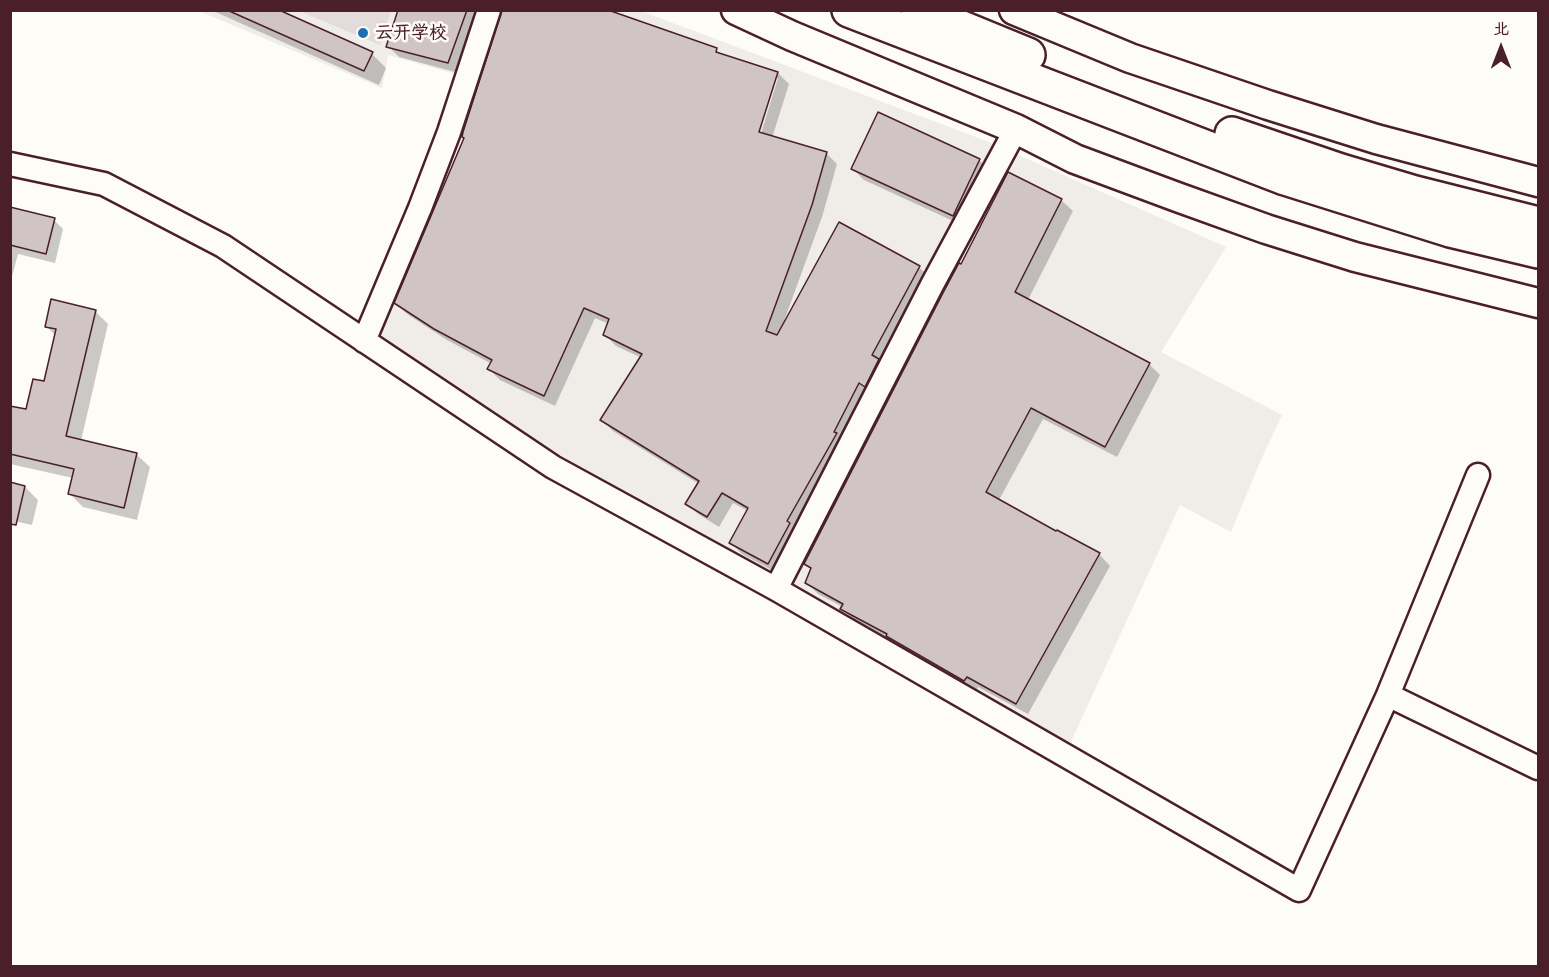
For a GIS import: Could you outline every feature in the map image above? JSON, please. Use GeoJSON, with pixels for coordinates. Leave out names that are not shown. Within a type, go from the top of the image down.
{"type":"FeatureCollection","features":[{"type":"Feature","properties":{"kind":"highway"},"geometry":{"type":"LineString","coordinates":[[849,10],[1286,178],[1449,230],[1539,251]]}},
{"type":"Feature","properties":{"kind":"highway"},"geometry":{"type":"LineString","coordinates":[[918,10],[1180,116],[1273,149],[1415,194],[1539,224]]}},
{"type":"Feature","properties":{"kind":"main road"},"geometry":{"type":"LineString","coordinates":[[736,10],[1016,129],[1076,159],[1266,229],[1403,270],[1539,303]]}},
{"type":"Feature","properties":{"kind":"main road"},"geometry":{"type":"LineString","coordinates":[[1014,10],[1130,58],[1278,108],[1417,151],[1539,182]]}},
{"type":"Feature","properties":{"kind":"street"},"geometry":{"type":"LineString","coordinates":[[364,341],[420,208],[489,10]]}},
{"type":"Feature","properties":{"kind":"street"},"geometry":{"type":"LineString","coordinates":[[776,589],[932,285],[1016,129]]}},
{"type":"Feature","properties":{"kind":"street"},"geometry":{"type":"LineString","coordinates":[[10,164],[105,184],[223,246],[553,467],[776,589],[1299,890],[1388,695],[1478,475]]}},
{"type":"Feature","properties":{"kind":"street"},"geometry":{"type":"LineString","coordinates":[[1388,695],[1539,768]]}},
{"type":"Feature","properties":{"kind":"shaded area","name":"云开学校"},"geometry":{"type":"Polygon","coordinates":[[[199,11],[483,11],[459,75],[388,55],[382,88],[199,11]]]}},
{"type":"Feature","properties":{"kind":"shaded area"},"geometry":{"type":"Polygon","coordinates":[[[299,11],[391,11],[380,45],[299,11]]]}},
{"type":"Feature","properties":{"kind":"shaded area"},"geometry":{"type":"Polygon","coordinates":[[[494,11],[641,11],[989,142],[1226,247],[1161,352],[1282,415],[1231,532],[1180,505],[1068,748],[550,449],[374,335],[494,11]]]}},
{"type":"Feature","properties":{"kind":"building"},"geometry":{"type":"Polygon","coordinates":[[[227,10],[279,10],[373,52],[364,71],[227,10]]]}},
{"type":"Feature","properties":{"kind":"building"},"geometry":{"type":"Polygon","coordinates":[[[398,10],[467,10],[448,63],[386,47],[398,10]]]}},
{"type":"Feature","properties":{"kind":"building"},"geometry":{"type":"Polygon","coordinates":[[[502,10],[608,10],[717,48],[716,52],[778,72],[759,132],[827,152],[812,205],[766,331],[777,335],[839,222],[920,266],[872,355],[879,359],[865,387],[859,383],[834,432],[837,433],[787,521],[790,523],[768,564],[729,543],[748,508],[722,493],[707,517],[685,504],[699,481],[600,420],[642,354],[603,335],[609,319],[584,308],[544,396],[487,369],[492,360],[434,329],[394,303],[464,138],[462,137],[463,132],[502,10]]]}},
{"type":"Feature","properties":{"kind":"building"},"geometry":{"type":"Polygon","coordinates":[[[878,112],[980,159],[953,216],[851,169],[878,112]]]}},
{"type":"Feature","properties":{"kind":"building"},"geometry":{"type":"Polygon","coordinates":[[[1008,172],[1062,199],[1015,292],[1150,363],[1105,447],[1031,408],[986,492],[1100,553],[1016,704],[967,677],[964,681],[886,636],[887,634],[840,609],[843,604],[805,583],[811,568],[804,564],[944,291],[959,263],[961,264],[1008,172]]]}},
{"type":"Feature","properties":{"kind":"building"},"geometry":{"type":"Polygon","coordinates":[[[10,207],[55,218],[46,254],[10,245],[10,207]]]}},
{"type":"Feature","properties":{"kind":"building"},"geometry":{"type":"Polygon","coordinates":[[[51,299],[96,310],[66,436],[137,453],[124,508],[68,494],[74,469],[10,454],[10,406],[26,409],[33,379],[44,381],[56,329],[45,327],[51,299]]]}},
{"type":"Feature","properties":{"kind":"building"},"geometry":{"type":"Polygon","coordinates":[[[10,482],[25,486],[16,525],[10,524],[10,482]]]}},
{"type":"Feature","properties":{"kind":"place","name":"云开学校"},"geometry":{"type":"Point","coordinates":[363,33]}}]}
